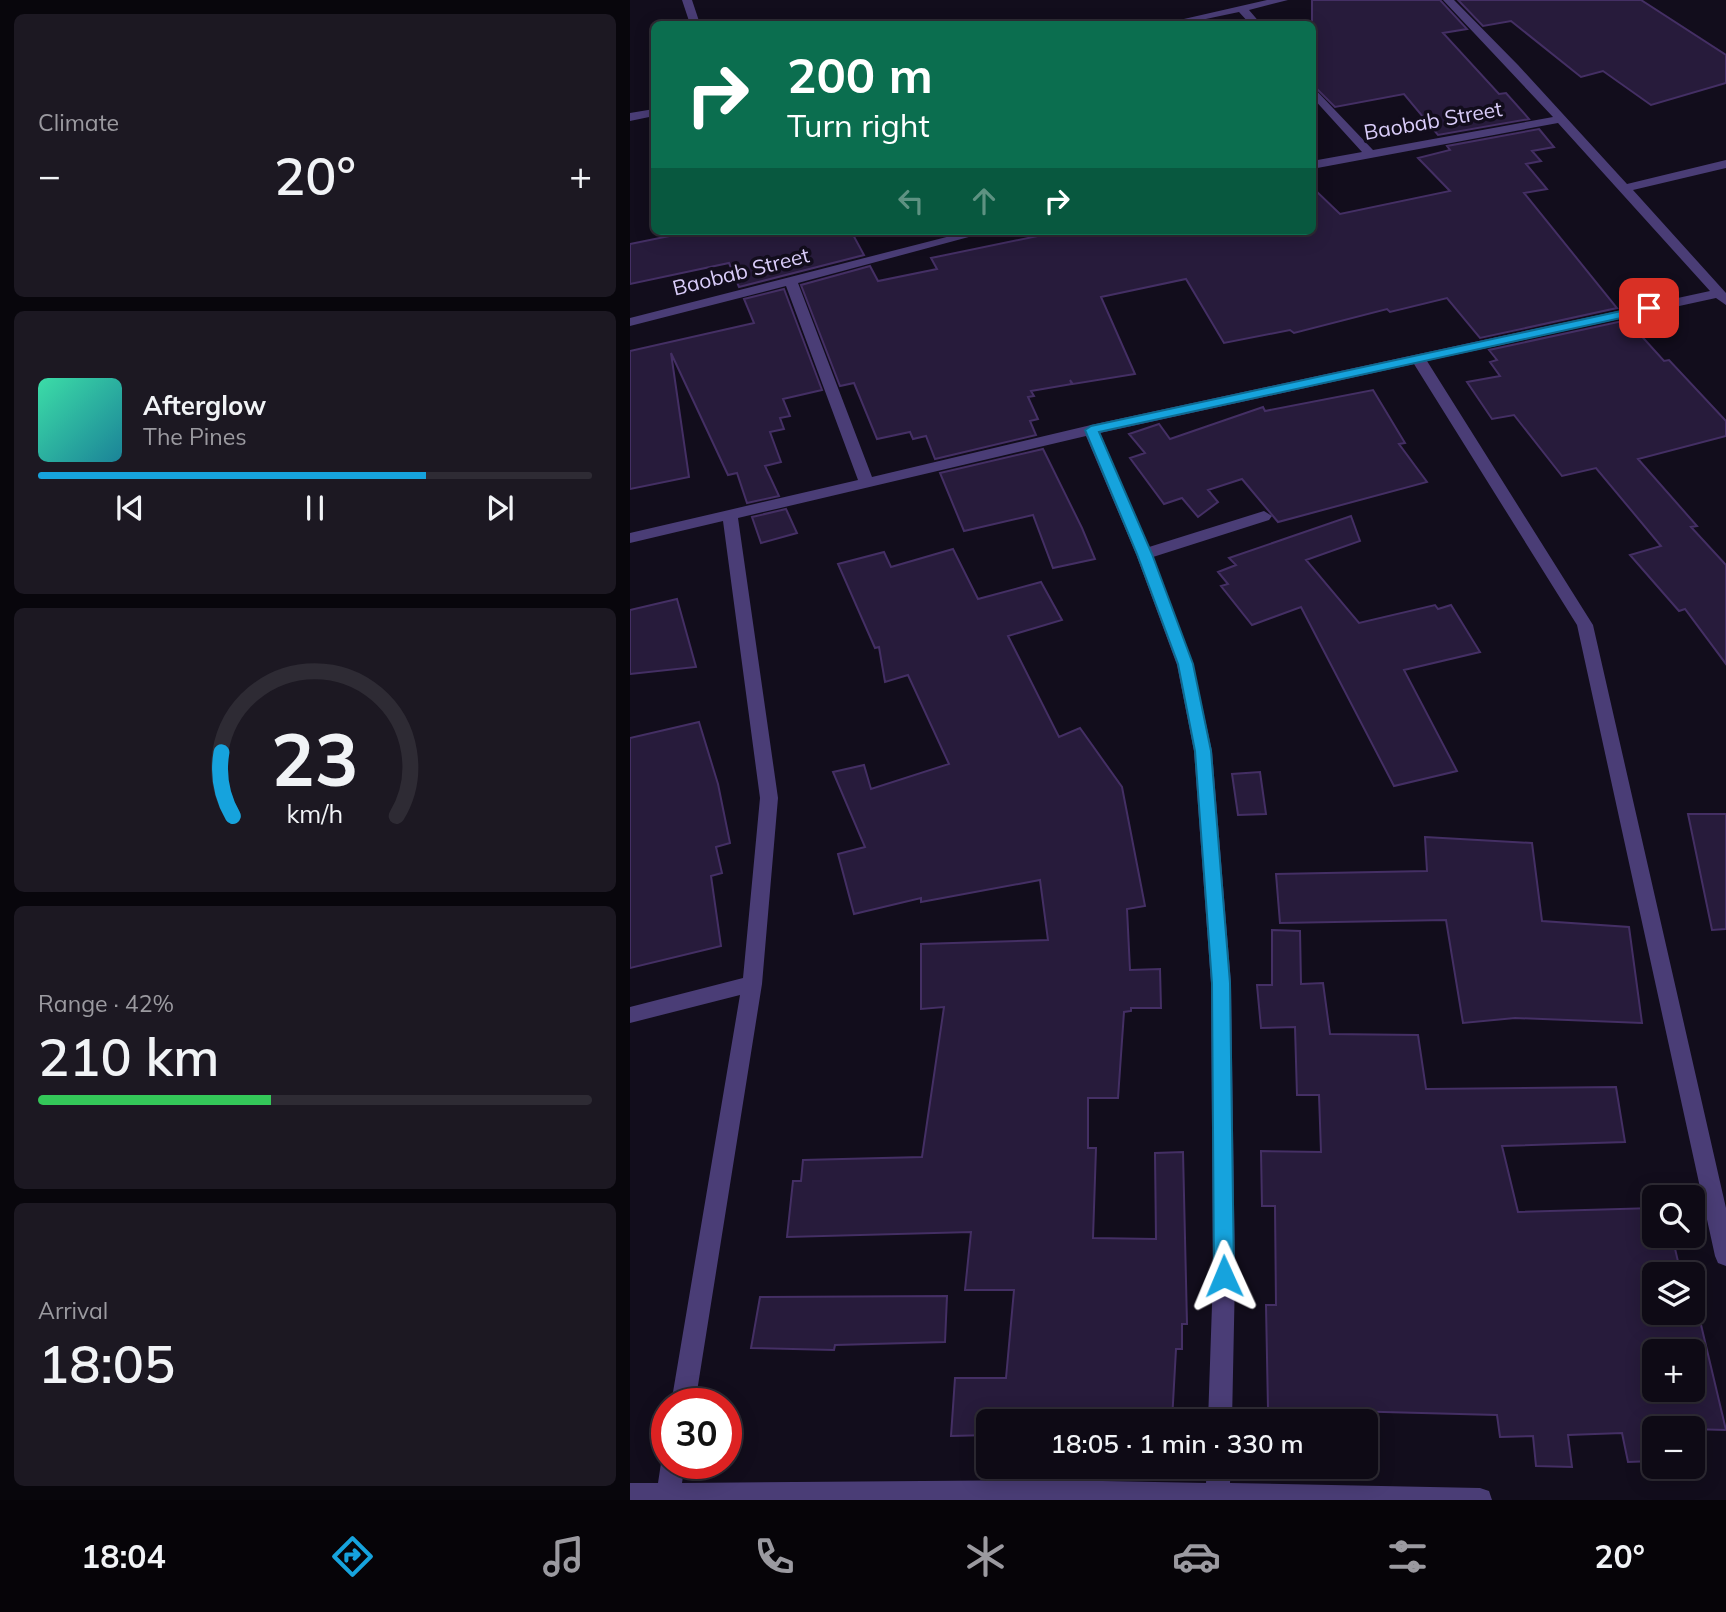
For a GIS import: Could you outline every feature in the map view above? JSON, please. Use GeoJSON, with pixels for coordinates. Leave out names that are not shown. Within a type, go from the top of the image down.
{"type":"FeatureCollection","features":[{"type":"Feature","properties":{"kind":"street"},"geometry":{"type":"LineString","coordinates":[[687,0],[694,21]]}},
{"type":"Feature","properties":{"kind":"street"},"geometry":{"type":"LineString","coordinates":[[1205,0],[1218,13]]}},
{"type":"Feature","properties":{"kind":"street"},"geometry":{"type":"LineString","coordinates":[[1182,21],[1283,0]]}},
{"type":"Feature","properties":{"kind":"street"},"geometry":{"type":"LineString","coordinates":[[1448,0],[1723,297]]}},
{"type":"Feature","properties":{"kind":"street"},"geometry":{"type":"LineString","coordinates":[[1242,9],[1253,21]]}},
{"type":"Feature","properties":{"kind":"street"},"geometry":{"type":"LineString","coordinates":[[1316,93],[1370,154]]}},
{"type":"Feature","properties":{"kind":"street"},"geometry":{"type":"LineString","coordinates":[[630,117],[651,114]]}},
{"type":"Feature","properties":{"kind":"street","name":"Baobab Street"},"geometry":{"type":"LineString","coordinates":[[1316,164],[1560,119]]}},
{"type":"Feature","properties":{"kind":"street"},"geometry":{"type":"LineString","coordinates":[[1622,189],[1726,164]]}},
{"type":"Feature","properties":{"kind":"street","name":"Baobab Street"},"geometry":{"type":"LineString","coordinates":[[630,322],[970,235]]}},
{"type":"Feature","properties":{"kind":"street"},"geometry":{"type":"LineString","coordinates":[[791,282],[866,482]]}},
{"type":"Feature","properties":{"kind":"street"},"geometry":{"type":"LineString","coordinates":[[630,538],[1091,430],[1418,359],[1723,297]]}},
{"type":"Feature","properties":{"kind":"street"},"geometry":{"type":"LineString","coordinates":[[1418,359],[1447,401],[1585,625],[1726,1256]]}},
{"type":"Feature","properties":{"kind":"street"},"geometry":{"type":"LineString","coordinates":[[1091,430],[1144,554],[1185,664],[1203,751],[1221,983],[1224,1276],[1220,1409]]}},
{"type":"Feature","properties":{"kind":"street"},"geometry":{"type":"LineString","coordinates":[[686,1388],[752,984],[768,798],[730,516]]}},
{"type":"Feature","properties":{"kind":"street"},"geometry":{"type":"LineString","coordinates":[[1144,554],[1264,516]]}},
{"type":"Feature","properties":{"kind":"street"},"geometry":{"type":"LineString","coordinates":[[630,1015],[752,984]]}},
{"type":"Feature","properties":{"kind":"street"},"geometry":{"type":"LineString","coordinates":[[668,1494],[670,1479]]}},
{"type":"Feature","properties":{"kind":"street"},"geometry":{"type":"LineString","coordinates":[[1218,1496],[1219,1479]]}},
{"type":"Feature","properties":{"kind":"street"},"geometry":{"type":"LineString","coordinates":[[630,1495],[839,1497],[1051,1492],[1480,1500]]}},
{"type":"Feature","properties":{"kind":"building"},"geometry":{"type":"Polygon","coordinates":[[[1312,0],[1440,0],[1467,29],[1443,33],[1499,94],[1506,93],[1529,119],[1438,135],[1404,94],[1335,107],[1316,88],[1316,21],[1312,21],[1312,0]]]}},
{"type":"Feature","properties":{"kind":"building"},"geometry":{"type":"Polygon","coordinates":[[[1458,0],[1641,0],[1726,55],[1726,83],[1651,105],[1603,71],[1581,77],[1511,21],[1483,26],[1458,0]]]}},
{"type":"Feature","properties":{"kind":"building"},"geometry":{"type":"Polygon","coordinates":[[[1539,129],[1554,147],[1532,151],[1541,161],[1526,164],[1547,189],[1524,193],[1617,308],[1480,338],[1447,298],[1390,312],[1387,309],[1294,333],[1290,330],[1224,343],[1186,279],[1101,297],[1135,374],[1073,384],[1070,380],[1072,384],[1031,391],[1034,396],[1028,397],[1038,419],[1030,421],[1036,435],[935,459],[926,436],[913,439],[910,432],[877,439],[854,383],[840,386],[801,285],[870,266],[878,281],[937,269],[931,258],[1043,235],[1316,235],[1316,191],[1340,214],[1450,191],[1418,158],[1450,150],[1447,146],[1539,129]]]}},
{"type":"Feature","properties":{"kind":"building"},"geometry":{"type":"Polygon","coordinates":[[[674,235],[853,235],[864,255],[739,287],[729,263],[630,284],[630,244],[674,235]]]}},
{"type":"Feature","properties":{"kind":"building"},"geometry":{"type":"Polygon","coordinates":[[[784,289],[822,390],[783,399],[790,416],[780,418],[784,429],[770,432],[781,462],[765,466],[779,496],[747,503],[737,473],[728,475],[671,353],[689,477],[630,489],[630,351],[754,323],[744,299],[784,289]]]}},
{"type":"Feature","properties":{"kind":"building"},"geometry":{"type":"Polygon","coordinates":[[[1627,320],[1664,361],[1669,360],[1726,421],[1726,436],[1638,459],[1697,526],[1691,527],[1726,565],[1726,664],[1685,609],[1679,611],[1630,555],[1661,546],[1596,468],[1562,476],[1514,415],[1492,419],[1467,382],[1500,376],[1490,362],[1497,360],[1489,350],[1627,320]]]}},
{"type":"Feature","properties":{"kind":"building"},"geometry":{"type":"Polygon","coordinates":[[[1373,390],[1405,443],[1399,444],[1427,482],[1278,522],[1242,479],[1208,490],[1218,502],[1198,517],[1182,498],[1164,504],[1130,458],[1145,453],[1129,434],[1159,424],[1170,439],[1263,407],[1265,411],[1373,390]]]}},
{"type":"Feature","properties":{"kind":"building"},"geometry":{"type":"Polygon","coordinates":[[[1043,449],[1095,559],[1053,568],[1033,515],[964,531],[940,473],[1043,449]]]}},
{"type":"Feature","properties":{"kind":"building"},"geometry":{"type":"Polygon","coordinates":[[[786,509],[797,533],[761,543],[752,517],[786,509]]]}},
{"type":"Feature","properties":{"kind":"building"},"geometry":{"type":"Polygon","coordinates":[[[1351,516],[1360,541],[1306,560],[1359,623],[1435,605],[1438,609],[1451,605],[1480,652],[1404,670],[1457,771],[1394,786],[1301,607],[1252,625],[1221,586],[1228,584],[1218,572],[1236,565],[1229,558],[1351,516]]]}},
{"type":"Feature","properties":{"kind":"building"},"geometry":{"type":"Polygon","coordinates":[[[953,549],[978,599],[1041,582],[1062,620],[1008,636],[1059,737],[1080,728],[1122,787],[1145,906],[1127,909],[1130,970],[1160,969],[1161,1008],[1131,1008],[1131,1011],[1124,1012],[1118,1098],[1088,1098],[1088,1148],[1096,1148],[1093,1238],[1156,1239],[1155,1153],[1183,1152],[1187,1324],[1182,1324],[1182,1349],[1176,1349],[1173,1409],[976,1409],[976,1435],[951,1436],[955,1378],[1006,1378],[1014,1290],[965,1290],[971,1232],[787,1237],[793,1181],[801,1181],[803,1160],[922,1157],[944,1007],[921,1009],[921,944],[1048,940],[1040,880],[921,902],[921,898],[854,914],[838,854],[865,847],[833,772],[864,765],[871,789],[949,764],[908,675],[885,682],[879,647],[875,648],[838,564],[884,552],[891,567],[953,549]]]}},
{"type":"Feature","properties":{"kind":"building"},"geometry":{"type":"Polygon","coordinates":[[[677,599],[696,667],[630,674],[630,610],[677,599]]]}},
{"type":"Feature","properties":{"kind":"building"},"geometry":{"type":"Polygon","coordinates":[[[699,722],[718,784],[730,843],[716,847],[722,873],[711,876],[721,946],[630,968],[630,738],[699,722]]]}},
{"type":"Feature","properties":{"kind":"building"},"geometry":{"type":"Polygon","coordinates":[[[1260,772],[1266,814],[1238,815],[1232,774],[1260,772]]]}},
{"type":"Feature","properties":{"kind":"building"},"geometry":{"type":"Polygon","coordinates":[[[1688,814],[1726,814],[1726,929],[1712,930],[1688,814]]]}},
{"type":"Feature","properties":{"kind":"building"},"geometry":{"type":"Polygon","coordinates":[[[1425,837],[1532,843],[1542,921],[1629,927],[1642,1023],[1515,1018],[1463,1023],[1446,920],[1280,923],[1276,874],[1427,871],[1425,837]]]}},
{"type":"Feature","properties":{"kind":"building"},"geometry":{"type":"Polygon","coordinates":[[[1272,930],[1300,931],[1301,984],[1323,983],[1330,1034],[1418,1035],[1426,1089],[1616,1087],[1625,1142],[1502,1146],[1518,1212],[1642,1208],[1642,1248],[1675,1248],[1678,1262],[1642,1262],[1642,1325],[1701,1325],[1704,1339],[1642,1339],[1642,1402],[1705,1402],[1705,1342],[1726,1430],[1705,1429],[1705,1416],[1642,1416],[1642,1461],[1628,1462],[1622,1433],[1568,1435],[1572,1467],[1536,1466],[1533,1436],[1500,1437],[1497,1415],[1378,1412],[1378,1409],[1268,1409],[1266,1305],[1276,1305],[1275,1206],[1262,1206],[1261,1151],[1321,1152],[1319,1095],[1297,1095],[1295,1027],[1261,1028],[1257,985],[1272,985],[1272,930]]]}},
{"type":"Feature","properties":{"kind":"building"},"geometry":{"type":"Polygon","coordinates":[[[947,1296],[945,1342],[835,1345],[834,1350],[751,1348],[760,1297],[947,1296]]]}},
{"type":"Feature","properties":{"kind":"route"},"geometry":{"type":"LineString","coordinates":[[1224,1276],[1221,983],[1203,751],[1185,664],[1144,554],[1091,430],[1649,308]]}}]}
